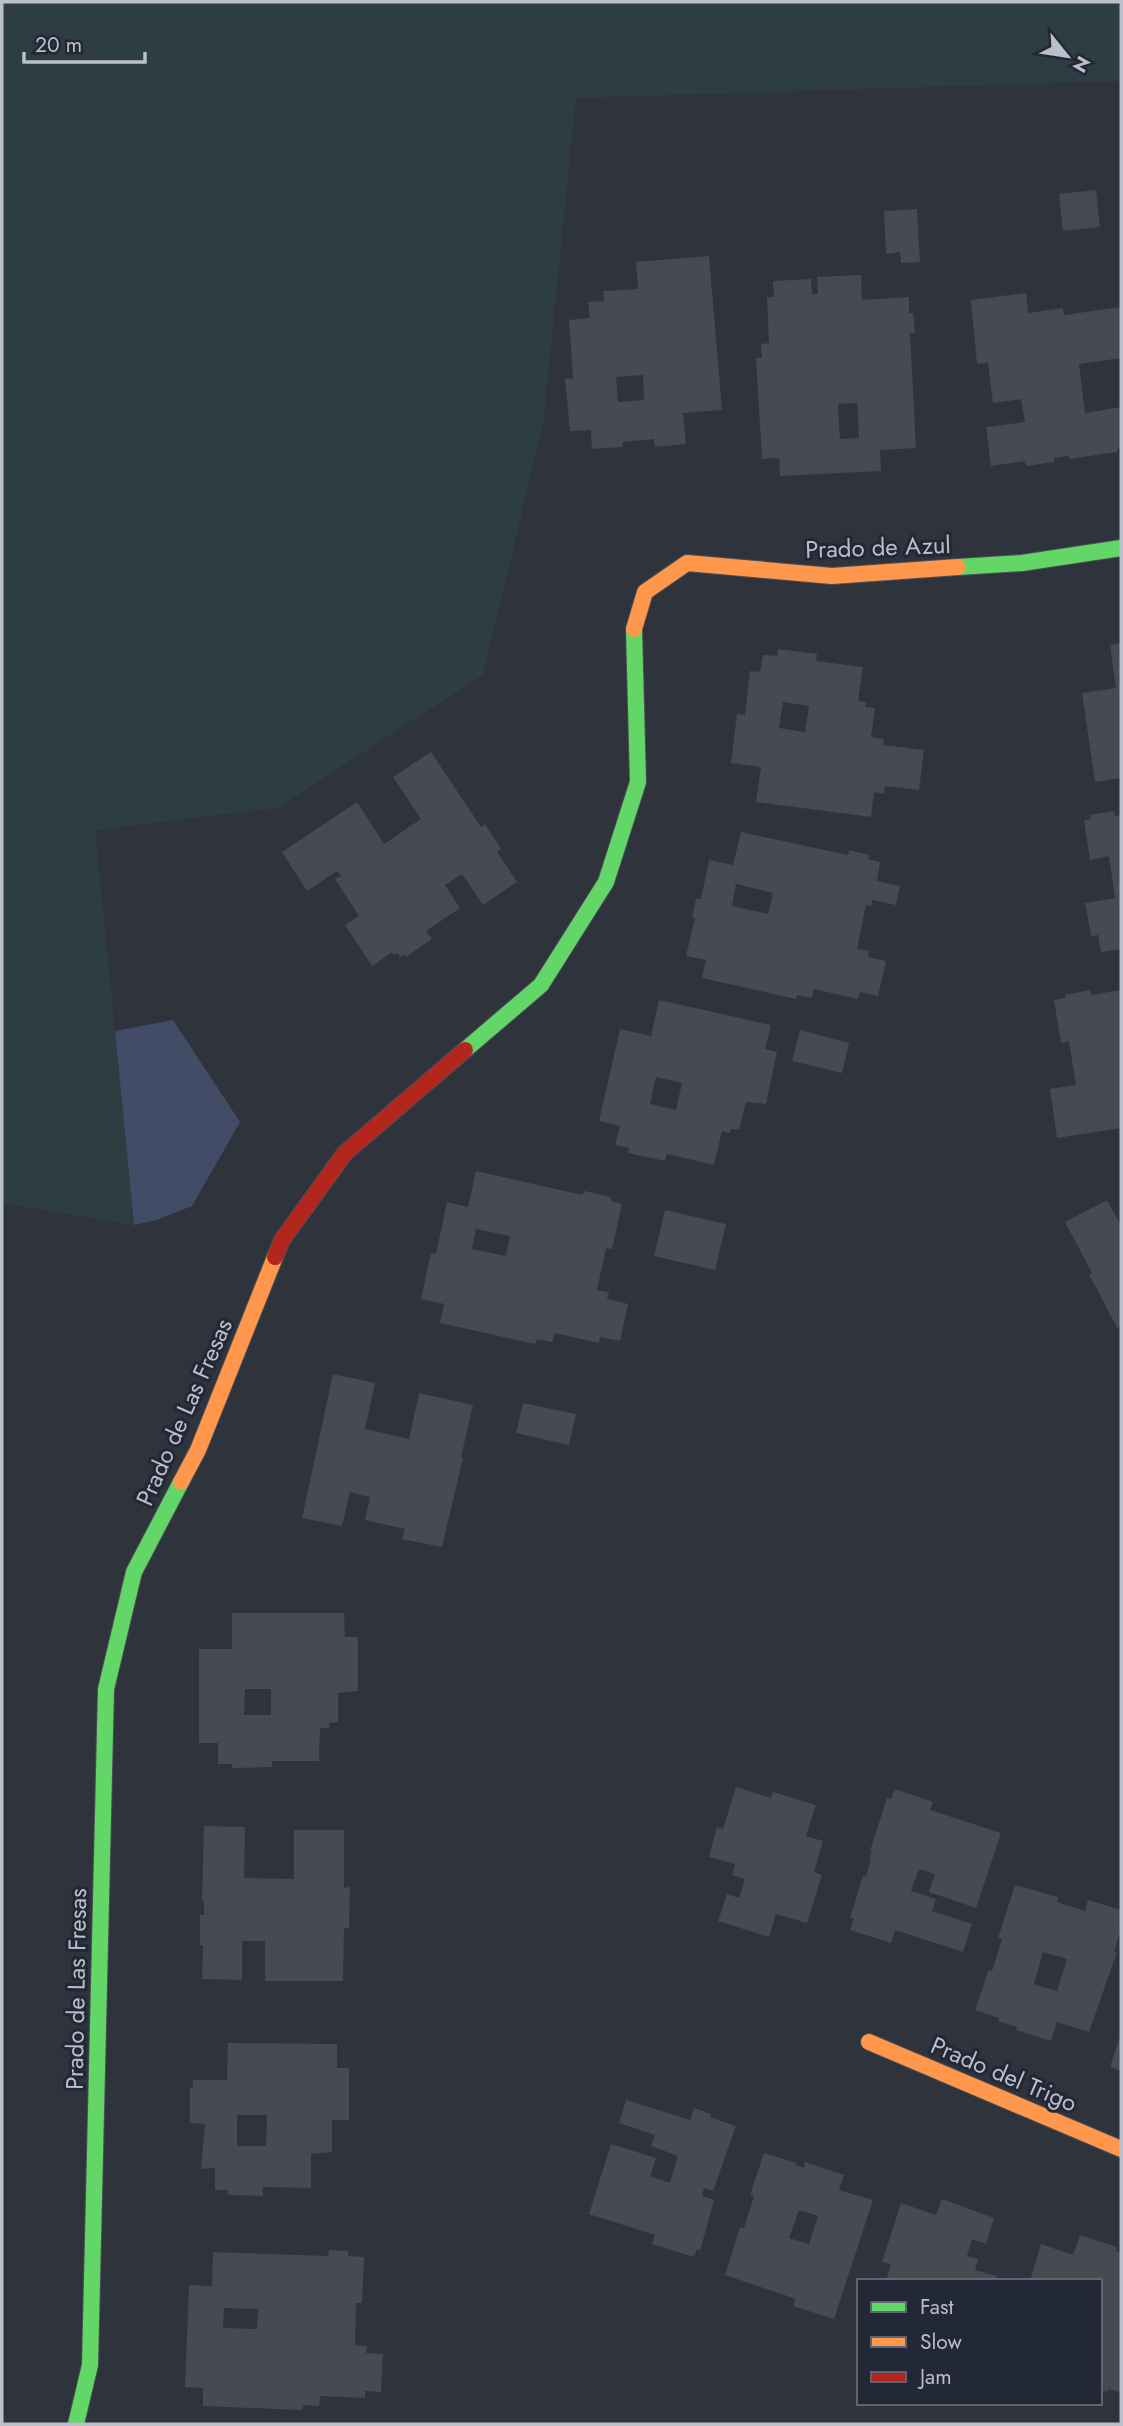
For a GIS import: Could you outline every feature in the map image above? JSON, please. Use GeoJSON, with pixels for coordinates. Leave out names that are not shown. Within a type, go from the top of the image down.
{"type":"FeatureCollection","features":[{"type":"Feature","properties":{"kind":"street","name":"Prado de Azul"},"geometry":{"type":"LineString","coordinates":[[645,592],[687,563],[832,576],[1022,563],[1121,548]]}},
{"type":"Feature","properties":{"kind":"street","name":"Prado de Las Fresas"},"geometry":{"type":"LineString","coordinates":[[76,2424],[90,2365],[107,1689],[134,1572],[198,1450],[282,1240],[345,1153],[541,985],[606,882],[638,782],[633,632],[645,592]]}},
{"type":"Feature","properties":{"kind":"street","name":"Prado del Trigo"},"geometry":{"type":"LineString","coordinates":[[870,2042],[1121,2149]]}},
{"type":"Feature","properties":{"kind":"shaded area"},"geometry":{"type":"Polygon","coordinates":[[[2,2],[1121,2],[1121,81],[576,98],[543,424],[483,675],[277,808],[95,830],[134,1225],[2,1203],[2,2]]]}},
{"type":"Feature","properties":{"kind":"water"},"geometry":{"type":"Polygon","coordinates":[[[173,1020],[240,1122],[192,1206],[134,1225],[115,1031],[173,1020]]]}},
{"type":"Feature","properties":{"kind":"building"},"geometry":{"type":"Polygon","coordinates":[[[1096,190],[1100,227],[1063,231],[1059,194],[1096,190]]]}},
{"type":"Feature","properties":{"kind":"building"},"geometry":{"type":"Polygon","coordinates":[[[917,209],[920,262],[901,263],[900,252],[886,254],[884,211],[917,209]]]}},
{"type":"Feature","properties":{"kind":"building"},"geometry":{"type":"Polygon","coordinates":[[[709,256],[722,410],[683,413],[686,444],[655,447],[654,439],[623,442],[623,447],[592,449],[591,430],[570,431],[565,379],[573,378],[569,320],[590,318],[588,302],[604,301],[603,291],[638,289],[636,262],[709,256]],[[643,375],[616,377],[618,402],[644,400],[643,375]]]}},
{"type":"Feature","properties":{"kind":"building"},"geometry":{"type":"Polygon","coordinates":[[[861,275],[862,300],[909,297],[909,313],[913,313],[915,333],[910,333],[916,448],[880,450],[881,471],[780,476],[779,458],[762,459],[756,358],[762,358],[761,344],[769,343],[767,297],[774,297],[773,281],[811,279],[812,294],[818,294],[817,277],[861,275]],[[857,403],[838,404],[840,439],[859,438],[857,403]]]}},
{"type":"Feature","properties":{"kind":"building"},"geometry":{"type":"Polygon","coordinates":[[[1026,293],[1028,313],[1063,308],[1064,315],[1121,307],[1121,358],[1079,364],[1085,413],[1121,407],[1121,448],[1117,449],[1117,452],[1069,459],[1069,456],[1054,458],[1054,462],[1026,466],[1025,461],[991,466],[986,427],[1025,422],[1021,399],[993,403],[988,363],[977,364],[971,300],[1026,293]]]}},
{"type":"Feature","properties":{"kind":"building"},"geometry":{"type":"Polygon","coordinates":[[[1121,643],[1121,778],[1095,782],[1082,693],[1116,688],[1110,645],[1121,643]]]}},
{"type":"Feature","properties":{"kind":"building"},"geometry":{"type":"Polygon","coordinates":[[[778,649],[817,654],[816,661],[863,667],[858,701],[866,702],[865,707],[875,708],[871,737],[884,739],[883,745],[924,750],[919,790],[885,786],[884,794],[874,792],[871,817],[756,802],[761,767],[731,763],[737,714],[745,715],[750,671],[760,672],[763,655],[777,656],[778,649]],[[783,702],[779,728],[805,732],[809,706],[783,702]]]}},
{"type":"Feature","properties":{"kind":"building"},"geometry":{"type":"Polygon","coordinates":[[[431,752],[481,827],[485,824],[501,849],[497,852],[517,882],[483,905],[462,874],[445,885],[460,908],[426,931],[432,939],[406,957],[400,957],[397,953],[393,955],[392,952],[372,966],[345,925],[359,916],[335,879],[341,876],[337,871],[307,891],[282,852],[357,802],[384,844],[421,819],[393,777],[431,752]]]}},
{"type":"Feature","properties":{"kind":"building"},"geometry":{"type":"Polygon","coordinates":[[[1114,811],[1115,816],[1121,815],[1121,949],[1101,952],[1098,935],[1091,936],[1085,903],[1115,898],[1109,856],[1090,860],[1084,820],[1091,819],[1090,815],[1114,811]]]}},
{"type":"Feature","properties":{"kind":"building"},"geometry":{"type":"Polygon","coordinates":[[[741,832],[848,855],[849,850],[869,855],[868,859],[880,862],[877,881],[900,886],[896,905],[872,900],[871,906],[866,905],[857,949],[869,951],[868,957],[886,961],[878,996],[860,992],[858,999],[814,989],[812,998],[797,995],[796,999],[702,978],[706,960],[686,956],[695,918],[692,918],[696,899],[701,899],[709,860],[733,865],[741,832]],[[736,884],[732,906],[768,914],[773,893],[736,884]]]}},
{"type":"Feature","properties":{"kind":"building"},"geometry":{"type":"Polygon","coordinates":[[[1090,990],[1091,995],[1121,990],[1121,1128],[1057,1138],[1050,1089],[1076,1085],[1069,1041],[1061,1043],[1054,1000],[1090,990]]]}},
{"type":"Feature","properties":{"kind":"building"},"geometry":{"type":"Polygon","coordinates":[[[659,1000],[771,1025],[765,1049],[777,1052],[766,1104],[746,1102],[739,1130],[731,1129],[730,1133],[722,1131],[714,1165],[667,1154],[665,1161],[628,1153],[629,1148],[615,1145],[620,1126],[599,1121],[620,1029],[651,1036],[659,1000]],[[656,1077],[650,1104],[676,1110],[682,1083],[656,1077]]]}},
{"type":"Feature","properties":{"kind":"building"},"geometry":{"type":"Polygon","coordinates":[[[800,1030],[849,1043],[842,1073],[792,1061],[800,1030]]]}},
{"type":"Feature","properties":{"kind":"building"},"geometry":{"type":"Polygon","coordinates":[[[476,1171],[583,1195],[584,1191],[611,1197],[611,1201],[622,1204],[612,1249],[606,1248],[597,1290],[609,1292],[607,1299],[628,1304],[620,1341],[600,1337],[599,1343],[555,1333],[552,1342],[537,1339],[535,1344],[440,1323],[444,1304],[421,1299],[431,1253],[436,1254],[447,1202],[468,1207],[476,1171]],[[476,1229],[472,1249],[506,1256],[510,1236],[476,1229]]]}},
{"type":"Feature","properties":{"kind":"building"},"geometry":{"type":"Polygon","coordinates":[[[1107,1200],[1121,1226],[1121,1326],[1117,1328],[1065,1222],[1107,1200]]]}},
{"type":"Feature","properties":{"kind":"building"},"geometry":{"type":"Polygon","coordinates":[[[665,1210],[726,1224],[715,1270],[654,1256],[665,1210]]]}},
{"type":"Feature","properties":{"kind":"building"},"geometry":{"type":"Polygon","coordinates":[[[333,1374],[375,1383],[365,1429],[409,1439],[419,1393],[473,1405],[442,1547],[402,1539],[405,1529],[365,1520],[370,1497],[350,1492],[342,1526],[302,1518],[333,1374]]]}},
{"type":"Feature","properties":{"kind":"building"},"geometry":{"type":"Polygon","coordinates":[[[523,1403],[576,1414],[569,1445],[516,1433],[523,1403]]]}},
{"type":"Feature","properties":{"kind":"building"},"geometry":{"type":"Polygon","coordinates":[[[232,1613],[344,1613],[345,1637],[358,1637],[358,1691],[338,1693],[338,1722],[329,1723],[329,1728],[320,1728],[319,1761],[272,1761],[272,1767],[232,1768],[232,1764],[218,1764],[218,1743],[199,1743],[199,1649],[232,1649],[232,1613]],[[245,1689],[244,1715],[271,1715],[271,1689],[245,1689]]]}},
{"type":"Feature","properties":{"kind":"building"},"geometry":{"type":"Polygon","coordinates":[[[736,1787],[771,1798],[773,1792],[816,1805],[806,1836],[823,1841],[814,1872],[822,1875],[807,1923],[776,1914],[769,1937],[718,1921],[727,1894],[739,1898],[745,1879],[732,1875],[735,1864],[709,1857],[717,1827],[723,1829],[736,1787]]]}},
{"type":"Feature","properties":{"kind":"building"},"geometry":{"type":"Polygon","coordinates":[[[895,1789],[933,1802],[930,1810],[1001,1833],[976,1908],[929,1892],[935,1874],[919,1869],[911,1891],[936,1899],[932,1911],[972,1924],[963,1952],[895,1930],[891,1943],[850,1930],[854,1919],[850,1918],[871,1860],[870,1851],[887,1798],[891,1799],[895,1789]]]}},
{"type":"Feature","properties":{"kind":"building"},"geometry":{"type":"Polygon","coordinates":[[[204,1826],[245,1827],[244,1878],[294,1879],[294,1830],[344,1830],[344,1888],[350,1887],[349,1928],[344,1928],[343,1981],[265,1981],[265,1941],[242,1941],[242,1980],[202,1979],[200,1915],[204,1915],[204,1826]]]}},
{"type":"Feature","properties":{"kind":"building"},"geometry":{"type":"Polygon","coordinates":[[[1015,1885],[1058,1897],[1057,1902],[1085,1911],[1088,1900],[1121,1910],[1121,1929],[1114,1951],[1117,1952],[1089,2032],[1057,2022],[1051,2041],[1016,2030],[1017,2027],[998,2021],[999,2018],[975,2010],[989,1969],[992,1971],[1002,1939],[998,1938],[1015,1885]],[[1043,1952],[1034,1984],[1057,1991],[1067,1959],[1043,1952]]]}},
{"type":"Feature","properties":{"kind":"building"},"geometry":{"type":"Polygon","coordinates":[[[1121,2033],[1121,2071],[1110,2067],[1121,2033]]]}},
{"type":"Feature","properties":{"kind":"building"},"geometry":{"type":"Polygon","coordinates":[[[228,2043],[337,2044],[337,2068],[349,2068],[349,2120],[332,2120],[332,2152],[311,2154],[311,2188],[263,2187],[263,2196],[228,2195],[227,2190],[215,2190],[215,2168],[201,2169],[205,2124],[190,2123],[190,2087],[193,2088],[193,2080],[227,2080],[228,2043]],[[237,2115],[237,2146],[266,2146],[267,2115],[237,2115]]]}},
{"type":"Feature","properties":{"kind":"building"},"geometry":{"type":"Polygon","coordinates":[[[626,2100],[690,2120],[694,2108],[736,2126],[713,2191],[704,2188],[702,2196],[714,2200],[700,2251],[697,2249],[694,2257],[652,2244],[655,2235],[589,2214],[611,2144],[656,2158],[650,2176],[670,2183],[678,2156],[651,2146],[655,2135],[619,2123],[626,2100]]]}},
{"type":"Feature","properties":{"kind":"building"},"geometry":{"type":"Polygon","coordinates":[[[764,2153],[804,2168],[805,2162],[844,2175],[839,2190],[873,2200],[834,2319],[793,2306],[796,2299],[725,2275],[740,2227],[744,2228],[754,2196],[750,2195],[764,2153]],[[799,2210],[789,2238],[809,2244],[818,2216],[799,2210]]]}},
{"type":"Feature","properties":{"kind":"building"},"geometry":{"type":"Polygon","coordinates":[[[942,2199],[994,2218],[986,2244],[972,2239],[967,2256],[978,2259],[975,2270],[997,2276],[996,2279],[887,2279],[891,2264],[882,2262],[901,2203],[936,2215],[942,2199]]]}},
{"type":"Feature","properties":{"kind":"building"},"geometry":{"type":"Polygon","coordinates":[[[1080,2235],[1117,2247],[1116,2251],[1121,2253],[1120,2392],[1102,2390],[1102,2279],[1031,2279],[1041,2244],[1073,2255],[1080,2235]]]}},
{"type":"Feature","properties":{"kind":"building"},"geometry":{"type":"Polygon","coordinates":[[[329,2250],[348,2251],[348,2256],[364,2257],[362,2303],[356,2303],[355,2345],[367,2346],[366,2353],[383,2354],[381,2392],[365,2391],[365,2398],[320,2396],[319,2406],[303,2405],[302,2410],[203,2406],[203,2388],[185,2387],[189,2285],[212,2286],[213,2252],[328,2256],[329,2250]],[[224,2308],[223,2328],[257,2329],[258,2309],[224,2308]]]}},
{"type":"Feature","properties":{"kind":"traffic: fast"},"geometry":{"type":"LineString","coordinates":[[958,567],[1022,563],[1121,548]]}},
{"type":"Feature","properties":{"kind":"traffic: fast"},"geometry":{"type":"LineString","coordinates":[[465,1050],[541,985],[606,882],[638,782],[634,629]]}},
{"type":"Feature","properties":{"kind":"traffic: fast"},"geometry":{"type":"LineString","coordinates":[[76,2424],[90,2365],[106,1689],[134,1572],[181,1482]]}},
{"type":"Feature","properties":{"kind":"traffic: slow"},"geometry":{"type":"LineString","coordinates":[[634,629],[645,592],[687,563],[832,576],[958,567]]}},
{"type":"Feature","properties":{"kind":"traffic: slow"},"geometry":{"type":"LineString","coordinates":[[181,1482],[198,1450],[275,1257]]}},
{"type":"Feature","properties":{"kind":"traffic: slow"},"geometry":{"type":"LineString","coordinates":[[869,2042],[1121,2149]]}},
{"type":"Feature","properties":{"kind":"traffic: jam"},"geometry":{"type":"LineString","coordinates":[[275,1257],[282,1240],[345,1153],[465,1050]]}}]}
